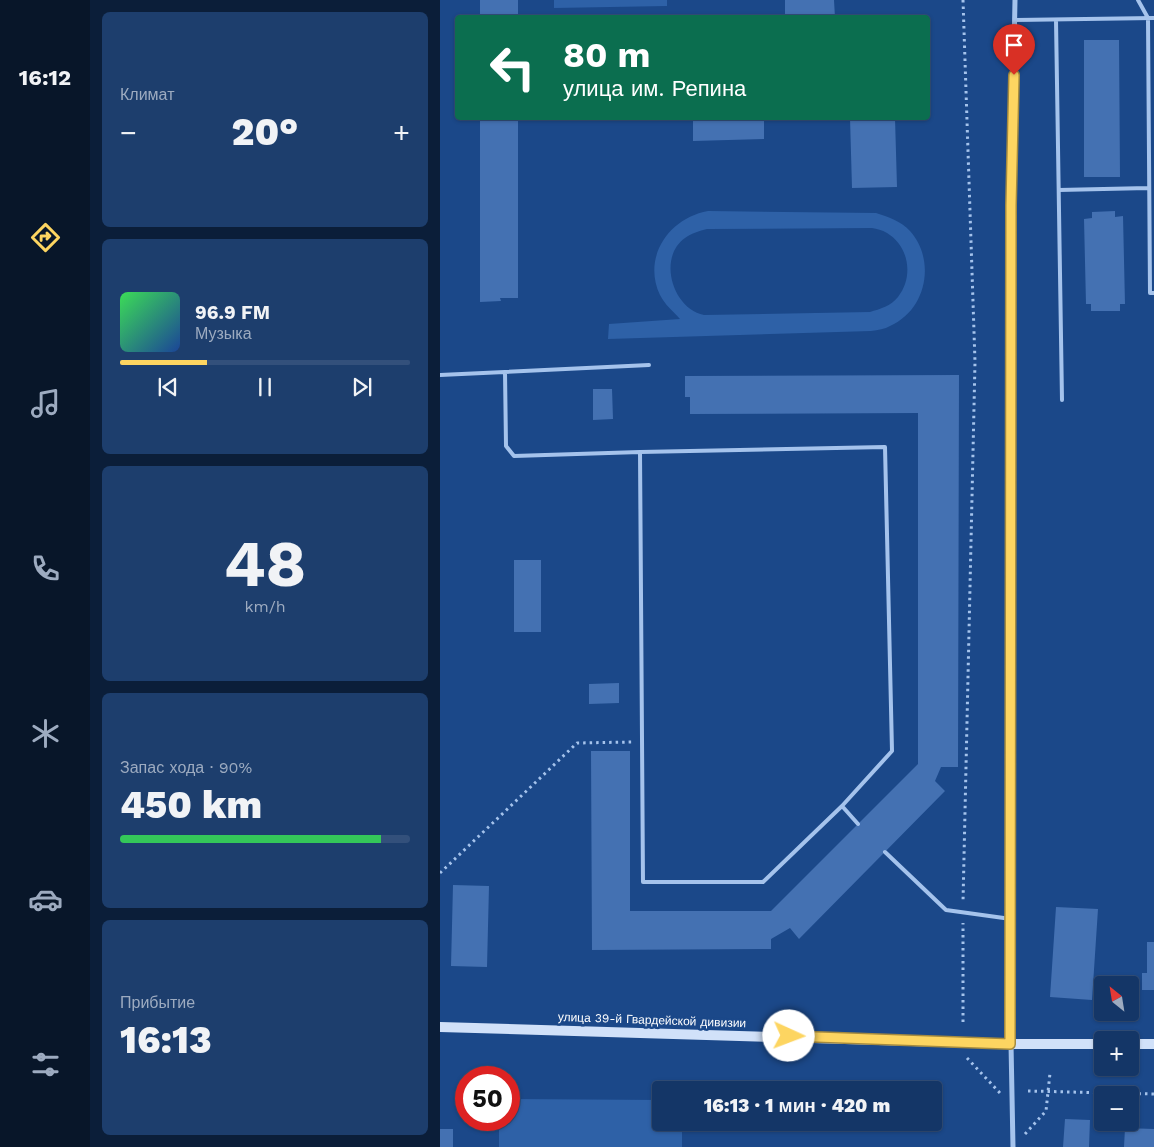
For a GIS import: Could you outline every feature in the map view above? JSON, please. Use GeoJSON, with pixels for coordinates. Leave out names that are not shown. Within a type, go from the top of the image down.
{"type":"FeatureCollection","features":[{"type":"Feature","properties":{"kind":"main road","name":"улица 39-й Гвардейской дивизии"},"geometry":{"type":"LineString","coordinates":[[440,1027],[1010,1044],[1094,1044]]}},
{"type":"Feature","properties":{"kind":"main road"},"geometry":{"type":"LineString","coordinates":[[1139,1044],[1154,1044]]}},
{"type":"Feature","properties":{"kind":"street"},"geometry":{"type":"LineString","coordinates":[[1013,1147],[1010,1044],[1011,205],[1015,0]]}},
{"type":"Feature","properties":{"kind":"lane"},"geometry":{"type":"LineString","coordinates":[[1138,0],[1148,18],[1148,211],[1150,293],[1154,293]]}},
{"type":"Feature","properties":{"kind":"lane"},"geometry":{"type":"LineString","coordinates":[[1015,20],[1154,18]]}},
{"type":"Feature","properties":{"kind":"lane"},"geometry":{"type":"LineString","coordinates":[[1056,20],[1062,400]]}},
{"type":"Feature","properties":{"kind":"lane"},"geometry":{"type":"LineString","coordinates":[[1059,190],[1148,188]]}},
{"type":"Feature","properties":{"kind":"lane"},"geometry":{"type":"LineString","coordinates":[[1148,211],[1154,211]]}},
{"type":"Feature","properties":{"kind":"lane"},"geometry":{"type":"LineString","coordinates":[[440,375],[650,366]]}},
{"type":"Feature","properties":{"kind":"lane"},"geometry":{"type":"LineString","coordinates":[[505,372],[506,446],[514,456],[640,452],[885,447],[892,751],[842,806],[763,882],[643,882],[640,452]]}},
{"type":"Feature","properties":{"kind":"lane"},"geometry":{"type":"LineString","coordinates":[[842,806],[858,824]]}},
{"type":"Feature","properties":{"kind":"lane"},"geometry":{"type":"LineString","coordinates":[[885,852],[946,910],[1010,919]]}},
{"type":"Feature","properties":{"kind":"path"},"geometry":{"type":"LineString","coordinates":[[963,0],[975,362],[963,913],[963,1022]]}},
{"type":"Feature","properties":{"kind":"path"},"geometry":{"type":"LineString","coordinates":[[440,873],[577,743],[642,742]]}},
{"type":"Feature","properties":{"kind":"path"},"geometry":{"type":"LineString","coordinates":[[963,1054],[1000,1093]]}},
{"type":"Feature","properties":{"kind":"path"},"geometry":{"type":"LineString","coordinates":[[1023,1135],[1046,1111],[1050,1073]]}},
{"type":"Feature","properties":{"kind":"path"},"geometry":{"type":"LineString","coordinates":[[1028,1092],[1154,1094]]}},
{"type":"Feature","properties":{"kind":"shaded area"},"geometry":{"type":"Polygon","coordinates":[[[554,0],[667,0],[667,6],[554,8],[554,0]]]}},
{"type":"Feature","properties":{"kind":"shaded area"},"geometry":{"type":"Polygon","coordinates":[[[708,211],[876,213],[898,222],[910,231],[918,243],[923,256],[924,283],[919,297],[903,319],[886,328],[871,331],[608,339],[609,324],[680,319],[660,295],[655,281],[654,267],[663,241],[671,231],[694,215],[708,211]],[[872,228],[707,229],[688,236],[677,247],[672,258],[672,282],[684,303],[693,311],[704,315],[870,312],[885,307],[898,297],[903,289],[907,271],[907,262],[900,246],[887,233],[872,228]]]}},
{"type":"Feature","properties":{"kind":"shaded area"},"geometry":{"type":"Polygon","coordinates":[[[520,1099],[652,1100],[652,1131],[682,1131],[682,1147],[499,1147],[499,1131],[520,1131],[520,1099]]]}},
{"type":"Feature","properties":{"kind":"building"},"geometry":{"type":"Polygon","coordinates":[[[480,0],[518,0],[518,15],[480,15],[480,0]]]}},
{"type":"Feature","properties":{"kind":"building"},"geometry":{"type":"Polygon","coordinates":[[[785,0],[834,0],[835,15],[785,15],[785,0]]]}},
{"type":"Feature","properties":{"kind":"building"},"geometry":{"type":"Polygon","coordinates":[[[1084,40],[1119,40],[1120,177],[1084,177],[1084,40]]]}},
{"type":"Feature","properties":{"kind":"building"},"geometry":{"type":"Polygon","coordinates":[[[480,120],[518,120],[518,298],[500,298],[501,301],[480,302],[480,120]]]}},
{"type":"Feature","properties":{"kind":"building"},"geometry":{"type":"Polygon","coordinates":[[[693,120],[764,120],[764,139],[693,141],[693,120]]]}},
{"type":"Feature","properties":{"kind":"building"},"geometry":{"type":"Polygon","coordinates":[[[850,120],[895,120],[897,187],[852,188],[850,120]]]}},
{"type":"Feature","properties":{"kind":"building"},"geometry":{"type":"Polygon","coordinates":[[[1115,211],[1115,217],[1123,216],[1125,304],[1120,304],[1120,311],[1091,311],[1091,304],[1086,304],[1084,219],[1092,218],[1092,212],[1115,211]]]}},
{"type":"Feature","properties":{"kind":"building"},"geometry":{"type":"Polygon","coordinates":[[[959,375],[958,767],[941,767],[935,781],[945,791],[799,939],[790,928],[771,939],[771,949],[592,950],[591,751],[630,751],[630,911],[771,911],[918,764],[918,413],[690,414],[690,397],[685,397],[685,376],[959,375]]]}},
{"type":"Feature","properties":{"kind":"building"},"geometry":{"type":"Polygon","coordinates":[[[593,389],[612,389],[613,419],[593,420],[593,389]]]}},
{"type":"Feature","properties":{"kind":"building"},"geometry":{"type":"Polygon","coordinates":[[[514,560],[541,560],[541,632],[514,632],[514,560]]]}},
{"type":"Feature","properties":{"kind":"building"},"geometry":{"type":"Polygon","coordinates":[[[619,683],[619,703],[589,704],[589,684],[619,683]]]}},
{"type":"Feature","properties":{"kind":"building"},"geometry":{"type":"Polygon","coordinates":[[[453,885],[489,886],[487,967],[451,966],[453,885]]]}},
{"type":"Feature","properties":{"kind":"building"},"geometry":{"type":"Polygon","coordinates":[[[1056,907],[1098,909],[1092,1000],[1050,997],[1056,907]]]}},
{"type":"Feature","properties":{"kind":"building"},"geometry":{"type":"Polygon","coordinates":[[[1147,942],[1154,942],[1154,990],[1142,990],[1142,973],[1147,973],[1147,942]]]}},
{"type":"Feature","properties":{"kind":"building"},"geometry":{"type":"Polygon","coordinates":[[[1065,1119],[1090,1120],[1089,1147],[1063,1147],[1065,1119]]]}},
{"type":"Feature","properties":{"kind":"building"},"geometry":{"type":"Polygon","coordinates":[[[1139,1128],[1154,1129],[1154,1147],[1124,1147],[1125,1131],[1139,1131],[1139,1128]]]}},
{"type":"Feature","properties":{"kind":"building"},"geometry":{"type":"Polygon","coordinates":[[[440,1129],[453,1129],[453,1147],[440,1147],[440,1129]]]}},
{"type":"Feature","properties":{"kind":"route"},"geometry":{"type":"LineString","coordinates":[[789,1036],[1010,1044],[1011,205],[1014,75]]}}]}
